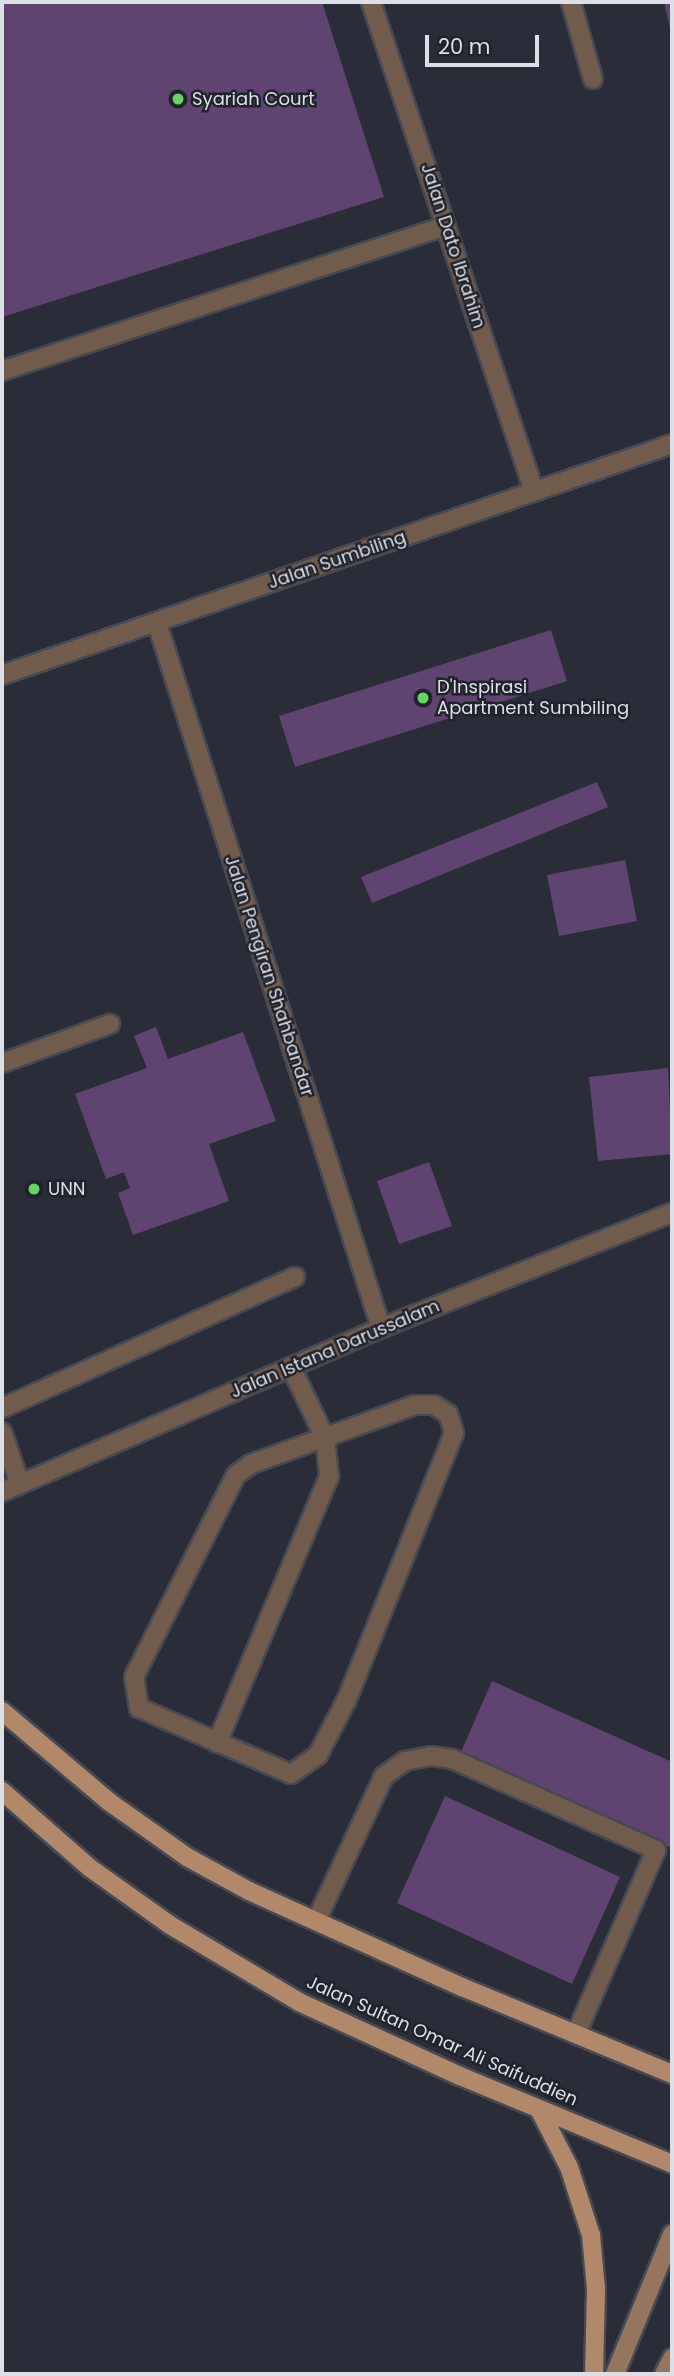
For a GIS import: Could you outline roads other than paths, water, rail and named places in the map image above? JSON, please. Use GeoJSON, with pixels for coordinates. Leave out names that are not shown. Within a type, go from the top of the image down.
{"type":"FeatureCollection","features":[{"type":"Feature","properties":{"kind":"main road"},"geometry":{"type":"LineString","coordinates":[[2,1711],[108,1801],[187,1857],[316,1921],[672,2074]]}},
{"type":"Feature","properties":{"kind":"main road","name":"Jalan Sultan Omar Ali Saifuddien"},"geometry":{"type":"LineString","coordinates":[[5,1801],[90,1868],[170,1925],[299,2002],[539,2109],[672,2164]]}},
{"type":"Feature","properties":{"kind":"main road"},"geometry":{"type":"LineString","coordinates":[[539,2109],[579,2191],[591,2235],[596,2289],[594,2374]]}},
{"type":"Feature","properties":{"kind":"main road"},"geometry":{"type":"LineString","coordinates":[[615,2374],[672,2234]]}},
{"type":"Feature","properties":{"kind":"main road"},"geometry":{"type":"LineString","coordinates":[[664,2374],[672,2358]]}},
{"type":"Feature","properties":{"kind":"street","name":"Jalan Dato Ibrahim"},"geometry":{"type":"LineString","coordinates":[[371,2],[534,491]]}},
{"type":"Feature","properties":{"kind":"street"},"geometry":{"type":"LineString","coordinates":[[571,2],[593,79]]}},
{"type":"Feature","properties":{"kind":"street"},"geometry":{"type":"LineString","coordinates":[[2,371],[446,226]]}},
{"type":"Feature","properties":{"kind":"street","name":"Jalan Sumbiling"},"geometry":{"type":"LineString","coordinates":[[2,675],[672,444]]}},
{"type":"Feature","properties":{"kind":"street","name":"Jalan Pengiran Shahbandar"},"geometry":{"type":"LineString","coordinates":[[157,623],[381,1328]]}},
{"type":"Feature","properties":{"kind":"street"},"geometry":{"type":"LineString","coordinates":[[2,1063],[110,1024]]}},
{"type":"Feature","properties":{"kind":"street","name":"Jalan Istana Darussalam"},"geometry":{"type":"LineString","coordinates":[[2,1492],[381,1328],[672,1213]]}},
{"type":"Feature","properties":{"kind":"street"},"geometry":{"type":"LineString","coordinates":[[2,1408],[295,1277]]}},
{"type":"Feature","properties":{"kind":"street"},"geometry":{"type":"LineString","coordinates":[[217,1743],[329,1476],[331,1460],[325,1438],[291,1367]]}},
{"type":"Feature","properties":{"kind":"street"},"geometry":{"type":"LineString","coordinates":[[415,1405],[434,1405],[448,1413],[454,1433],[346,1701],[318,1755],[290,1774],[139,1708],[134,1677],[236,1475],[251,1464],[325,1438],[415,1405]]}},
{"type":"Feature","properties":{"kind":"street"},"geometry":{"type":"LineString","coordinates":[[2,1432],[20,1484]]}},
{"type":"Feature","properties":{"kind":"street"},"geometry":{"type":"LineString","coordinates":[[316,1921],[384,1776],[405,1762],[431,1756],[452,1759],[656,1850],[576,2034]]}},
{"type":"Feature","properties":{"kind":"place","name":"Syariah Court"},"geometry":{"type":"Point","coordinates":[178,99]}},
{"type":"Feature","properties":{"kind":"place","name":"D'Inspirasi Apartment Sumbiling"},"geometry":{"type":"Point","coordinates":[423,698]}},
{"type":"Feature","properties":{"kind":"place","name":"UNN"},"geometry":{"type":"Point","coordinates":[34,1189]}}]}
